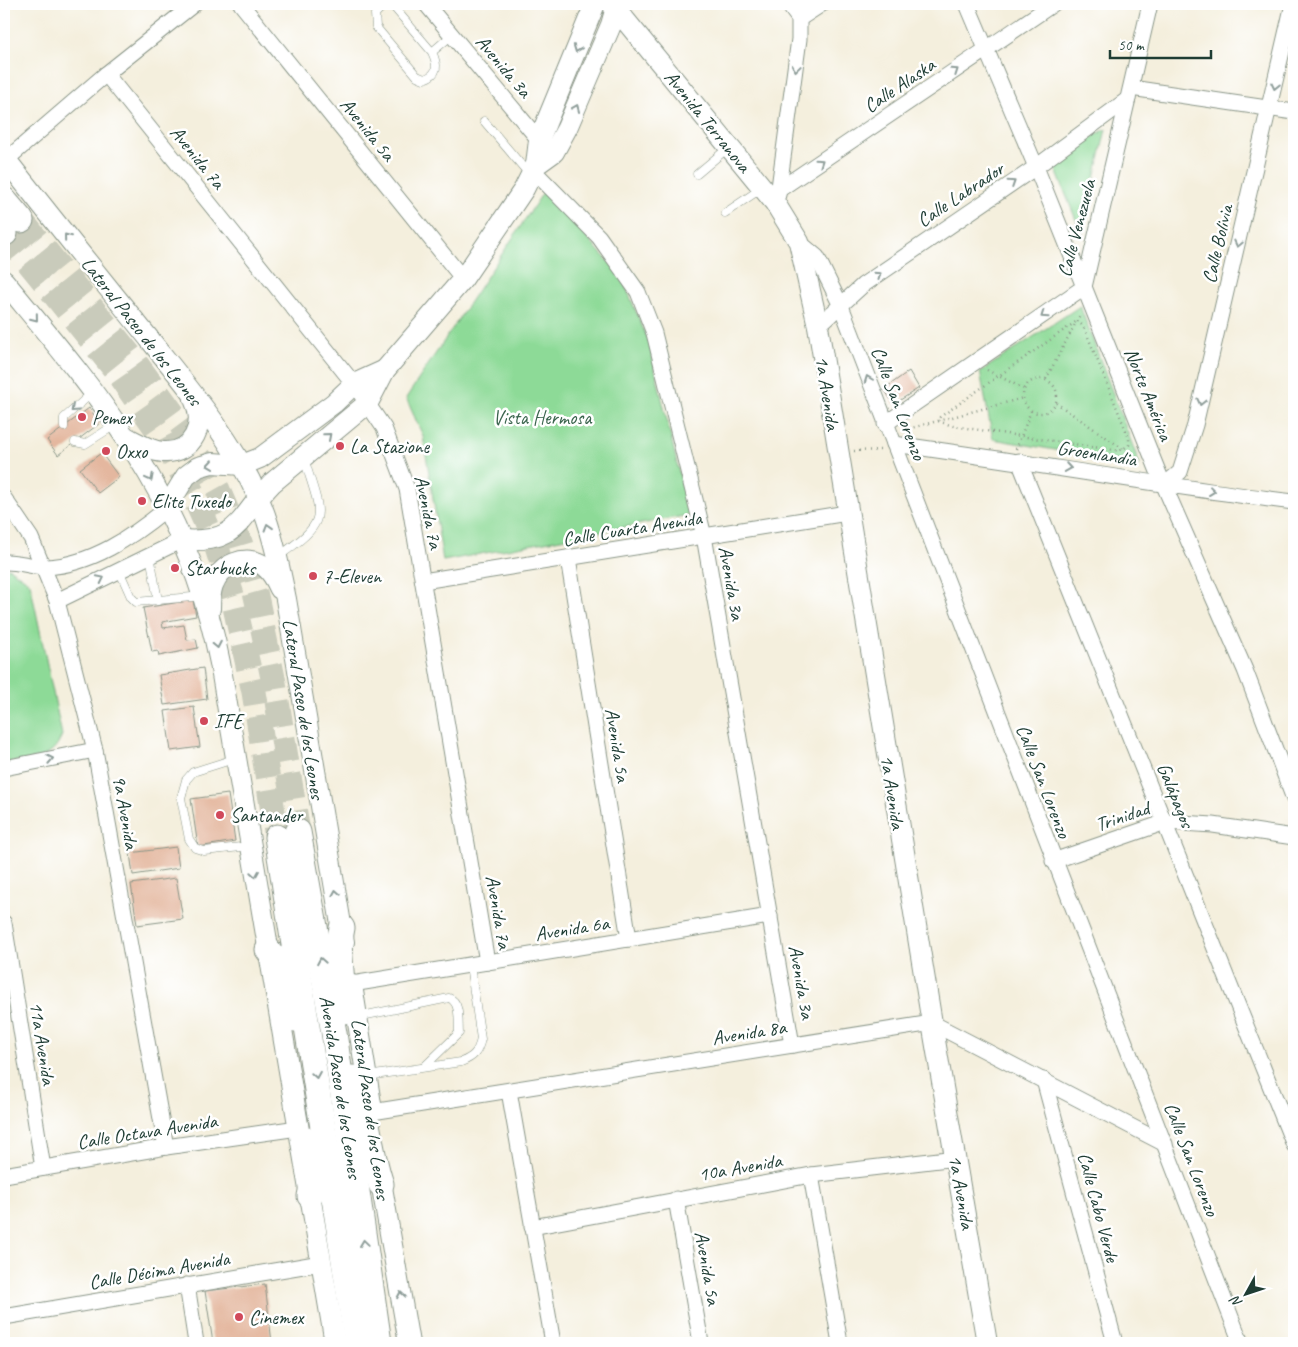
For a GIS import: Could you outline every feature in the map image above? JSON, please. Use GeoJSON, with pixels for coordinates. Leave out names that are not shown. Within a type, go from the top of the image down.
{"type":"FeatureCollection","features":[{"type":"Feature","properties":{"kind":"main road"},"geometry":{"type":"LineString","coordinates":[[4,200],[10,228]]}},
{"type":"Feature","properties":{"kind":"main road","name":"Avenida Paseo de los Leones"},"geometry":{"type":"LineString","coordinates":[[357,1343],[312,1048],[287,834],[334,1033],[379,1343]]}},
{"type":"Feature","properties":{"kind":"main road"},"geometry":{"type":"LineString","coordinates":[[334,1033],[343,1020],[345,1009],[339,944],[342,928]]}},
{"type":"Feature","properties":{"kind":"main road"},"geometry":{"type":"LineString","coordinates":[[268,950],[276,959],[298,1026],[312,1048]]}},
{"type":"Feature","properties":{"kind":"main road"},"geometry":{"type":"LineString","coordinates":[[338,1061],[353,1077],[358,1089],[370,1146],[381,1184]]}},
{"type":"Feature","properties":{"kind":"main road"},"geometry":{"type":"LineString","coordinates":[[310,1196],[314,1162],[312,1118],[320,1102]]}},
{"type":"Feature","properties":{"kind":"street"},"geometry":{"type":"LineString","coordinates":[[5,158],[194,4]]}},
{"type":"Feature","properties":{"kind":"street","name":"Avenida 5a"},"geometry":{"type":"LineString","coordinates":[[241,4],[463,279]]}},
{"type":"Feature","properties":{"kind":"street","name":"Avenida 3a"},"geometry":{"type":"LineString","coordinates":[[426,4],[546,146]]}},
{"type":"Feature","properties":{"kind":"street"},"geometry":{"type":"LineString","coordinates":[[57,601],[182,540],[212,540],[228,534],[242,522],[258,498],[368,403],[385,370],[463,279],[533,170],[546,146],[596,4]]}},
{"type":"Feature","properties":{"kind":"street"},"geometry":{"type":"LineString","coordinates":[[772,193],[800,38],[799,19],[788,4]]}},
{"type":"Feature","properties":{"kind":"street"},"geometry":{"type":"LineString","coordinates":[[799,19],[822,4]]}},
{"type":"Feature","properties":{"kind":"street","name":"Norte América"},"geometry":{"type":"LineString","coordinates":[[967,4],[1036,166],[1162,479],[1245,670],[1294,800]]}},
{"type":"Feature","properties":{"kind":"street","name":"Calle Alaska"},"geometry":{"type":"LineString","coordinates":[[772,193],[986,51],[1053,4]]}},
{"type":"Feature","properties":{"kind":"street","name":"Calle Venezuela"},"geometry":{"type":"LineString","coordinates":[[891,438],[974,364],[1086,293],[1150,4]]}},
{"type":"Feature","properties":{"kind":"street","name":"Calle Bolivia"},"geometry":{"type":"LineString","coordinates":[[1162,479],[1180,472],[1188,454],[1293,4]]}},
{"type":"Feature","properties":{"kind":"street"},"geometry":{"type":"LineString","coordinates":[[546,146],[567,128],[615,5]]}},
{"type":"Feature","properties":{"kind":"street","name":"Avenida Terranova"},"geometry":{"type":"LineString","coordinates":[[615,5],[729,147],[772,193],[799,242]]}},
{"type":"Feature","properties":{"kind":"street","name":"Avenida 7a"},"geometry":{"type":"LineString","coordinates":[[106,74],[354,384],[384,428],[407,490],[487,962]]}},
{"type":"Feature","properties":{"kind":"street"},"geometry":{"type":"LineString","coordinates":[[1130,94],[1294,112]]}},
{"type":"Feature","properties":{"kind":"street","name":"Calle Labrador"},"geometry":{"type":"LineString","coordinates":[[818,326],[863,285],[1036,166],[1130,94]]}},
{"type":"Feature","properties":{"kind":"street","name":"Lateral Paseo de los Leones"},"geometry":{"type":"LineString","coordinates":[[5,158],[188,388],[242,465],[258,498],[277,557],[286,599],[352,984],[381,1184],[410,1343]]}},
{"type":"Feature","properties":{"kind":"street","name":"Avenida 3a"},"geometry":{"type":"LineString","coordinates":[[533,170],[599,237],[638,292],[654,333],[704,536],[792,1045]]}},
{"type":"Feature","properties":{"kind":"street","name":"Calle San Lorenzo"},"geometry":{"type":"LineString","coordinates":[[799,242],[818,257],[841,306],[1053,861],[1165,1144],[1241,1343]]}},
{"type":"Feature","properties":{"kind":"street","name":"1a Avenida"},"geometry":{"type":"LineString","coordinates":[[799,242],[818,326],[847,513],[987,1343]]}},
{"type":"Feature","properties":{"kind":"street"},"geometry":{"type":"LineString","coordinates":[[4,281],[120,430],[182,540],[206,605],[220,663],[335,1343]]}},
{"type":"Feature","properties":{"kind":"street"},"geometry":{"type":"LineString","coordinates":[[4,562],[16,561],[43,567],[65,565],[96,554],[142,528],[166,509],[186,476],[198,467],[212,463],[242,465],[260,458],[277,448],[334,403],[354,384],[385,370]]}},
{"type":"Feature","properties":{"kind":"street"},"geometry":{"type":"LineString","coordinates":[[120,430],[150,450],[176,451],[186,445],[196,434],[200,418],[188,388]]}},
{"type":"Feature","properties":{"kind":"street","name":"Groenlandia"},"geometry":{"type":"LineString","coordinates":[[891,438],[1016,460],[1162,479],[1294,502]]}},
{"type":"Feature","properties":{"kind":"street","name":"Galápagos"},"geometry":{"type":"LineString","coordinates":[[1016,460],[1166,822],[1294,1145]]}},
{"type":"Feature","properties":{"kind":"street","name":"9a Avenida"},"geometry":{"type":"LineString","coordinates":[[4,498],[31,538],[57,601],[95,750],[166,1147]]}},
{"type":"Feature","properties":{"kind":"street","name":"Calle Cuarta Avenida"},"geometry":{"type":"LineString","coordinates":[[422,581],[847,513]]}},
{"type":"Feature","properties":{"kind":"street","name":"Avenida 5a"},"geometry":{"type":"LineString","coordinates":[[568,558],[629,939]]}},
{"type":"Feature","properties":{"kind":"street"},"geometry":{"type":"LineString","coordinates":[[206,605],[216,579],[229,566],[240,561],[253,560],[265,566],[274,577],[286,599]]}},
{"type":"Feature","properties":{"kind":"street"},"geometry":{"type":"LineString","coordinates":[[4,768],[95,750]]}},
{"type":"Feature","properties":{"kind":"street","name":"Trinidad"},"geometry":{"type":"LineString","coordinates":[[1053,861],[1166,822],[1213,825],[1294,837]]}},
{"type":"Feature","properties":{"kind":"street","name":"Avenida 6a"},"geometry":{"type":"LineString","coordinates":[[352,984],[770,916]]}},
{"type":"Feature","properties":{"kind":"street","name":"11a Avenida"},"geometry":{"type":"LineString","coordinates":[[4,924],[43,1168]]}},
{"type":"Feature","properties":{"kind":"street"},"geometry":{"type":"LineString","coordinates":[[932,1023],[1165,1144]]}},
{"type":"Feature","properties":{"kind":"street","name":"Avenida 8a"},"geometry":{"type":"LineString","coordinates":[[372,1112],[932,1023]]}},
{"type":"Feature","properties":{"kind":"street","name":"Calle Cabo Verde"},"geometry":{"type":"LineString","coordinates":[[1044,1080],[1115,1343]]}},
{"type":"Feature","properties":{"kind":"street"},"geometry":{"type":"LineString","coordinates":[[509,1090],[553,1343]]}},
{"type":"Feature","properties":{"kind":"street","name":"Calle Octava Avenida"},"geometry":{"type":"LineString","coordinates":[[4,1175],[166,1147],[298,1128]]}},
{"type":"Feature","properties":{"kind":"street","name":"10a Avenida"},"geometry":{"type":"LineString","coordinates":[[532,1227],[811,1175],[956,1158]]}},
{"type":"Feature","properties":{"kind":"street"},"geometry":{"type":"LineString","coordinates":[[811,1175],[840,1343]]}},
{"type":"Feature","properties":{"kind":"street","name":"Avenida 5a"},"geometry":{"type":"LineString","coordinates":[[676,1199],[700,1343]]}},
{"type":"Feature","properties":{"kind":"street","name":"Calle Décima Avenida"},"geometry":{"type":"LineString","coordinates":[[4,1317],[321,1262]]}},
{"type":"Feature","properties":{"kind":"street"},"geometry":{"type":"LineString","coordinates":[[187,1285],[196,1343]]}},
{"type":"Feature","properties":{"kind":"lane"},"geometry":{"type":"LineString","coordinates":[[392,5],[432,52],[437,61],[437,70],[432,76],[424,79],[417,76],[376,27],[375,14],[384,6],[392,5]]}},
{"type":"Feature","properties":{"kind":"lane"},"geometry":{"type":"LineString","coordinates":[[432,52],[452,35]]}},
{"type":"Feature","properties":{"kind":"lane"},"geometry":{"type":"LineString","coordinates":[[484,121],[533,170]]}},
{"type":"Feature","properties":{"kind":"lane"},"geometry":{"type":"LineString","coordinates":[[697,174],[729,147]]}},
{"type":"Feature","properties":{"kind":"lane"},"geometry":{"type":"LineString","coordinates":[[725,213],[772,193]]}},
{"type":"Feature","properties":{"kind":"lane"},"geometry":{"type":"LineString","coordinates":[[64,427],[64,418],[92,393]]}},
{"type":"Feature","properties":{"kind":"lane"},"geometry":{"type":"LineString","coordinates":[[76,442],[85,444],[120,430]]}},
{"type":"Feature","properties":{"kind":"lane"},"geometry":{"type":"LineString","coordinates":[[277,557],[302,540],[315,527],[319,515],[304,457]]}},
{"type":"Feature","properties":{"kind":"lane"},"geometry":{"type":"LineString","coordinates":[[150,555],[158,601]]}},
{"type":"Feature","properties":{"kind":"lane"},"geometry":{"type":"LineString","coordinates":[[119,570],[131,597],[136,602],[158,601],[206,605]]}},
{"type":"Feature","properties":{"kind":"lane"},"geometry":{"type":"LineString","coordinates":[[236,758],[193,772],[186,780],[181,798],[189,839],[195,848],[204,851],[251,846]]}},
{"type":"Feature","properties":{"kind":"lane"},"geometry":{"type":"LineString","coordinates":[[366,1076],[461,1062],[472,1058],[479,1050],[481,1039],[470,965]]}},
{"type":"Feature","properties":{"kind":"lane"},"geometry":{"type":"LineString","coordinates":[[357,1017],[449,998],[454,1000],[457,1004],[459,1033],[424,1068]]}},
{"type":"Feature","properties":{"kind":"path"},"geometry":{"type":"LineString","coordinates":[[1046,380],[1076,321],[1086,293]]}},
{"type":"Feature","properties":{"kind":"path"},"geometry":{"type":"LineString","coordinates":[[938,421],[940,417],[1076,321]]}},
{"type":"Feature","properties":{"kind":"path"},"geometry":{"type":"LineString","coordinates":[[938,421],[953,426],[1120,451],[1124,450],[1129,445],[1128,438],[1086,332],[1082,325],[1076,321]]}},
{"type":"Feature","properties":{"kind":"path"},"geometry":{"type":"LineString","coordinates":[[974,364],[1024,389]]}},
{"type":"Feature","properties":{"kind":"path"},"geometry":{"type":"LineString","coordinates":[[1038,379],[1046,380],[1053,385],[1057,394],[1056,403],[1045,412],[1031,411],[1025,405],[1023,398],[1024,389],[1030,382],[1038,379]]}},
{"type":"Feature","properties":{"kind":"path"},"geometry":{"type":"LineString","coordinates":[[838,451],[891,438],[938,421],[1023,398]]}},
{"type":"Feature","properties":{"kind":"path"},"geometry":{"type":"LineString","coordinates":[[1056,403],[1162,479]]}},
{"type":"Feature","properties":{"kind":"path"},"geometry":{"type":"LineString","coordinates":[[1016,460],[1021,436],[1031,411]]}},
{"type":"Feature","properties":{"kind":"green space"},"geometry":{"type":"Polygon","coordinates":[[[1106,129],[1082,235],[1052,160],[1106,129]]]}},
{"type":"Feature","properties":{"kind":"green space","name":"Vista Hermosa"},"geometry":{"type":"Polygon","coordinates":[[[544,191],[621,275],[649,343],[689,515],[443,561],[423,436],[406,398],[544,191]]]}},
{"type":"Feature","properties":{"kind":"green space"},"geometry":{"type":"Polygon","coordinates":[[[1080,306],[1140,465],[993,439],[980,372],[1080,306]]]}},
{"type":"Feature","properties":{"kind":"green space"},"geometry":{"type":"Polygon","coordinates":[[[9,568],[30,583],[62,735],[58,744],[46,755],[31,760],[4,763],[4,569],[9,568]]]}},
{"type":"Feature","properties":{"kind":"building"},"geometry":{"type":"Polygon","coordinates":[[[909,371],[919,388],[894,404],[884,389],[909,371]]]}},
{"type":"Feature","properties":{"kind":"building"},"geometry":{"type":"Polygon","coordinates":[[[89,408],[100,423],[58,455],[47,440],[89,408]]]}},
{"type":"Feature","properties":{"kind":"building"},"geometry":{"type":"Polygon","coordinates":[[[101,453],[119,477],[98,493],[80,469],[101,453]]]}},
{"type":"Feature","properties":{"kind":"building"},"geometry":{"type":"Polygon","coordinates":[[[193,600],[196,616],[162,622],[163,628],[184,625],[187,640],[196,639],[198,648],[159,656],[158,651],[152,652],[143,608],[193,600]]]}},
{"type":"Feature","properties":{"kind":"building"},"geometry":{"type":"Polygon","coordinates":[[[203,668],[207,699],[164,705],[159,675],[203,668]]]}},
{"type":"Feature","properties":{"kind":"building"},"geometry":{"type":"Polygon","coordinates":[[[194,707],[200,747],[171,751],[165,711],[194,707]]]}},
{"type":"Feature","properties":{"kind":"building"},"geometry":{"type":"Polygon","coordinates":[[[228,794],[235,841],[198,847],[191,799],[228,794]]]}},
{"type":"Feature","properties":{"kind":"building"},"geometry":{"type":"Polygon","coordinates":[[[176,847],[179,868],[133,875],[130,853],[176,847]]]}},
{"type":"Feature","properties":{"kind":"building"},"geometry":{"type":"Polygon","coordinates":[[[176,878],[183,919],[137,925],[131,884],[176,878]]]}},
{"type":"Feature","properties":{"kind":"building","name":"Cinemex"},"geometry":{"type":"Polygon","coordinates":[[[265,1284],[272,1343],[213,1343],[205,1291],[265,1284]]]}},
{"type":"Feature","properties":{"kind":"tunnel"},"geometry":{"type":"LineString","coordinates":[[21,220],[129,354],[182,426],[218,490],[240,542],[256,596],[274,683],[298,832]]}},
{"type":"Feature","properties":{"kind":"tunnel"},"geometry":{"type":"LineString","coordinates":[[5,233],[114,368],[163,438],[193,494],[217,548],[233,598],[254,692],[277,837]]}},
{"type":"Feature","properties":{"kind":"place","name":"Pemex"},"geometry":{"type":"Point","coordinates":[82,417]}},
{"type":"Feature","properties":{"kind":"place","name":"La Stazione"},"geometry":{"type":"Point","coordinates":[340,446]}},
{"type":"Feature","properties":{"kind":"place","name":"Oxxo"},"geometry":{"type":"Point","coordinates":[106,451]}},
{"type":"Feature","properties":{"kind":"place","name":"Elite Tuxedo"},"geometry":{"type":"Point","coordinates":[142,501]}},
{"type":"Feature","properties":{"kind":"place","name":"Starbucks"},"geometry":{"type":"Point","coordinates":[175,568]}},
{"type":"Feature","properties":{"kind":"place","name":"7-Eleven"},"geometry":{"type":"Point","coordinates":[313,576]}},
{"type":"Feature","properties":{"kind":"place","name":"IFE"},"geometry":{"type":"Point","coordinates":[204,721]}},
{"type":"Feature","properties":{"kind":"place","name":"Santander"},"geometry":{"type":"Point","coordinates":[220,815]}},
{"type":"Feature","properties":{"kind":"place","name":"Cinemex"},"geometry":{"type":"Point","coordinates":[239,1317]}}]}
